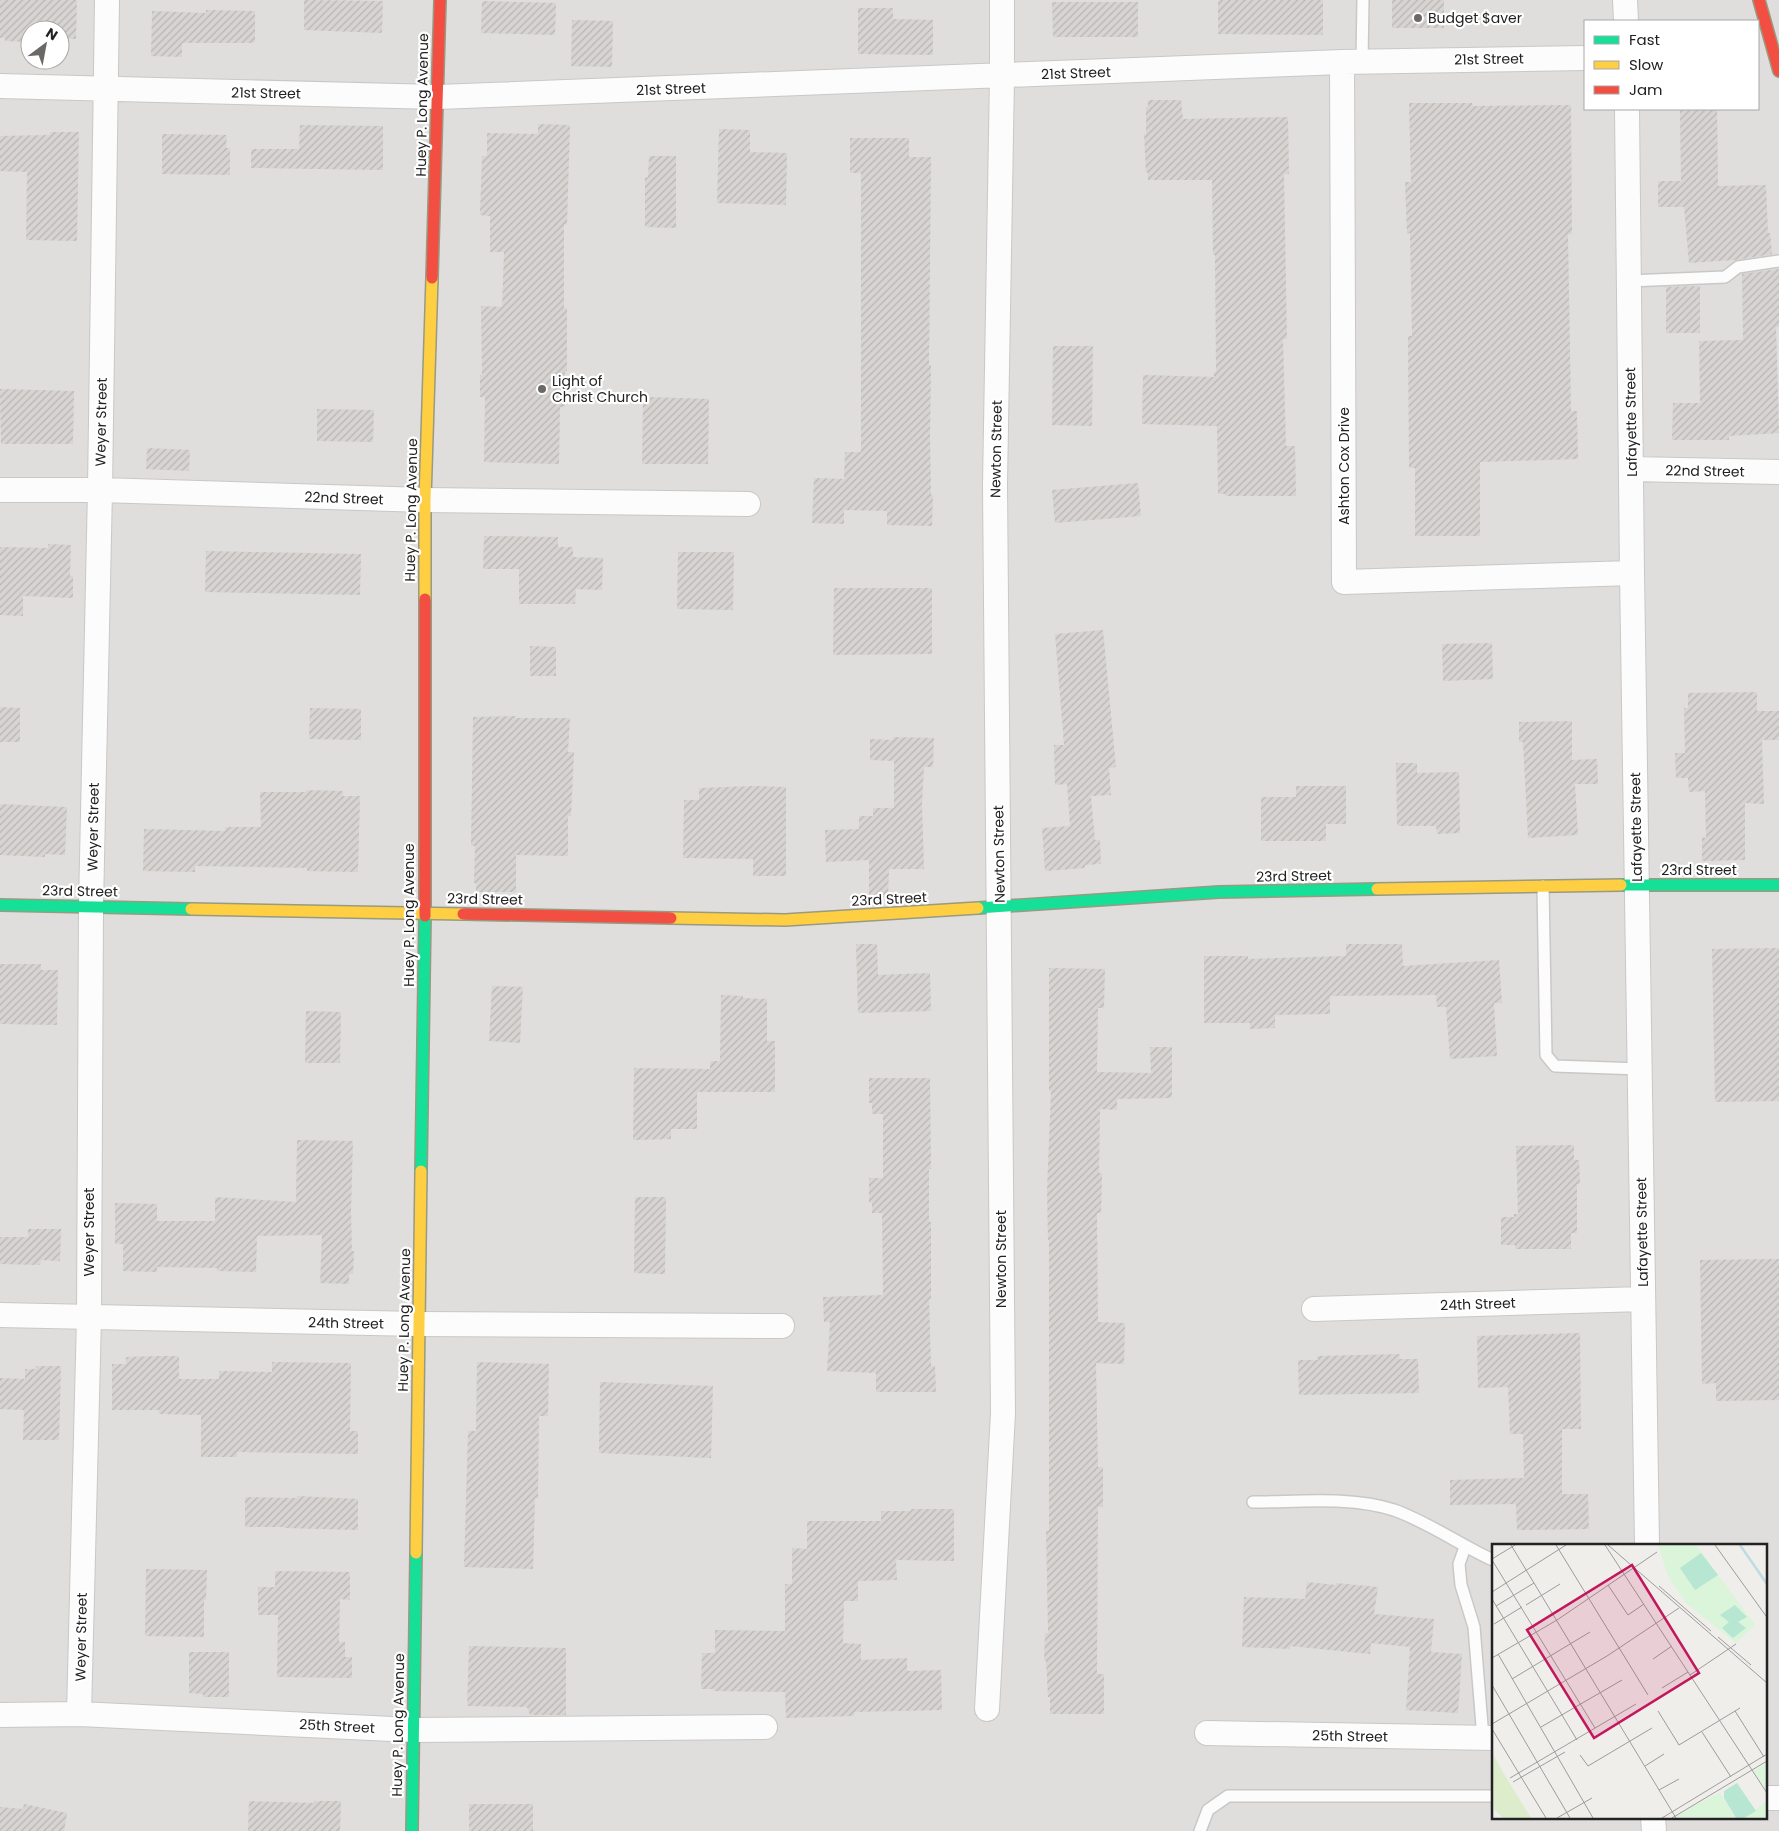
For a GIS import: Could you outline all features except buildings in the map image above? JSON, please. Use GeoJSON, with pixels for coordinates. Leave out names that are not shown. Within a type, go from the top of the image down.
{"type":"FeatureCollection","features":[{"type":"Feature","properties":{"kind":"main road","name":"Huey P. Long Avenue"},"geometry":{"type":"LineString","coordinates":[[412,1831],[425,912],[425,500],[440,0]]}},
{"type":"Feature","properties":{"kind":"main road"},"geometry":{"type":"LineString","coordinates":[[1759,0],[1773,59]]}},
{"type":"Feature","properties":{"kind":"main road","name":"23rd Street"},"geometry":{"type":"LineString","coordinates":[[0,905],[784,920],[999,908],[1219,892],[1544,886],[1779,885]]}},
{"type":"Feature","properties":{"kind":"street","name":"Weyer Street"},"geometry":{"type":"LineString","coordinates":[[79,1714],[89,1317],[91,906],[100,490],[107,0]]}},
{"type":"Feature","properties":{"kind":"street","name":"Newton Street"},"geometry":{"type":"LineString","coordinates":[[987,1708],[1004,1413],[995,485],[1002,0]]}},
{"type":"Feature","properties":{"kind":"street"},"geometry":{"type":"LineString","coordinates":[[1625,0],[1626,20]]}},
{"type":"Feature","properties":{"kind":"street","name":"21st Street"},"geometry":{"type":"LineString","coordinates":[[0,86],[438,97],[1352,62],[1584,58]]}},
{"type":"Feature","properties":{"kind":"street","name":"Ashton Cox Drive"},"geometry":{"type":"LineString","coordinates":[[1352,62],[1344,582],[1632,573]]}},
{"type":"Feature","properties":{"kind":"street","name":"Lafayette Street"},"geometry":{"type":"LineString","coordinates":[[1628,110],[1632,573],[1647,1544]]}},
{"type":"Feature","properties":{"kind":"street","name":"22nd Street"},"geometry":{"type":"LineString","coordinates":[[1631,469],[1779,472]]}},
{"type":"Feature","properties":{"kind":"street","name":"22nd Street"},"geometry":{"type":"LineString","coordinates":[[0,490],[100,490],[425,500],[748,504]]}},
{"type":"Feature","properties":{"kind":"street","name":"24th Street"},"geometry":{"type":"LineString","coordinates":[[1314,1308],[1643,1299]]}},
{"type":"Feature","properties":{"kind":"street","name":"24th Street"},"geometry":{"type":"LineString","coordinates":[[0,1315],[418,1324],[782,1326]]}},
{"type":"Feature","properties":{"kind":"street","name":"25th Street"},"geometry":{"type":"LineString","coordinates":[[0,1715],[79,1714],[413,1730],[765,1728]]}},
{"type":"Feature","properties":{"kind":"street","name":"25th Street"},"geometry":{"type":"LineString","coordinates":[[1207,1733],[1488,1738]]}},
{"type":"Feature","properties":{"kind":"street"},"geometry":{"type":"LineString","coordinates":[[1766,1798],[1779,1798]]}},
{"type":"Feature","properties":{"kind":"street"},"geometry":{"type":"LineString","coordinates":[[1653,1818],[1654,1831]]}},
{"type":"Feature","properties":{"kind":"lane"},"geometry":{"type":"LineString","coordinates":[[1352,62],[1363,0]]}},
{"type":"Feature","properties":{"kind":"lane"},"geometry":{"type":"LineString","coordinates":[[1630,281],[1724,277],[1738,267],[1779,261]]}},
{"type":"Feature","properties":{"kind":"lane"},"geometry":{"type":"LineString","coordinates":[[1544,886],[1546,1056],[1555,1066],[1640,1069]]}},
{"type":"Feature","properties":{"kind":"lane"},"geometry":{"type":"LineString","coordinates":[[1253,1502],[1354,1502],[1393,1510],[1418,1520],[1465,1547],[1492,1560]]}},
{"type":"Feature","properties":{"kind":"lane"},"geometry":{"type":"LineString","coordinates":[[1465,1547],[1459,1564],[1460,1578],[1474,1628],[1488,1738]]}},
{"type":"Feature","properties":{"kind":"lane"},"geometry":{"type":"LineString","coordinates":[[1200,1831],[1208,1810],[1228,1796],[1492,1796]]}},
{"type":"Feature","properties":{"kind":"shaded area"},"geometry":{"type":"Polygon","coordinates":[[[0,0],[1779,0],[1779,1831],[0,1831],[0,0]]]}},
{"type":"Feature","properties":{"kind":"traffic: fast"},"geometry":{"type":"LineString","coordinates":[[1621,885],[1779,885]]}},
{"type":"Feature","properties":{"kind":"traffic: fast"},"geometry":{"type":"LineString","coordinates":[[978,908],[1219,892],[1377,889]]}},
{"type":"Feature","properties":{"kind":"traffic: fast"},"geometry":{"type":"LineString","coordinates":[[0,905],[191,909]]}},
{"type":"Feature","properties":{"kind":"traffic: fast"},"geometry":{"type":"LineString","coordinates":[[421,1171],[425,916]]}},
{"type":"Feature","properties":{"kind":"traffic: fast"},"geometry":{"type":"LineString","coordinates":[[412,1831],[416,1553]]}},
{"type":"Feature","properties":{"kind":"traffic: slow"},"geometry":{"type":"LineString","coordinates":[[425,599],[425,500],[432,278]]}},
{"type":"Feature","properties":{"kind":"traffic: slow"},"geometry":{"type":"LineString","coordinates":[[1377,889],[1621,885]]}},
{"type":"Feature","properties":{"kind":"traffic: slow"},"geometry":{"type":"LineString","coordinates":[[671,918],[785,920],[978,908]]}},
{"type":"Feature","properties":{"kind":"traffic: slow"},"geometry":{"type":"LineString","coordinates":[[191,909],[463,914]]}},
{"type":"Feature","properties":{"kind":"traffic: slow"},"geometry":{"type":"LineString","coordinates":[[416,1553],[421,1171]]}},
{"type":"Feature","properties":{"kind":"traffic: jam"},"geometry":{"type":"LineString","coordinates":[[432,278],[440,0]]}},
{"type":"Feature","properties":{"kind":"traffic: jam"},"geometry":{"type":"LineString","coordinates":[[1759,0],[1779,71]]}},
{"type":"Feature","properties":{"kind":"traffic: jam"},"geometry":{"type":"LineString","coordinates":[[425,599],[425,916]]}},
{"type":"Feature","properties":{"kind":"traffic: jam"},"geometry":{"type":"LineString","coordinates":[[463,914],[671,918]]}},
{"type":"Feature","properties":{"kind":"place","name":"Budget $aver"},"geometry":{"type":"Point","coordinates":[1418,18]}},
{"type":"Feature","properties":{"kind":"place","name":"Light of Christ Church"},"geometry":{"type":"Point","coordinates":[542,389]}}]}
